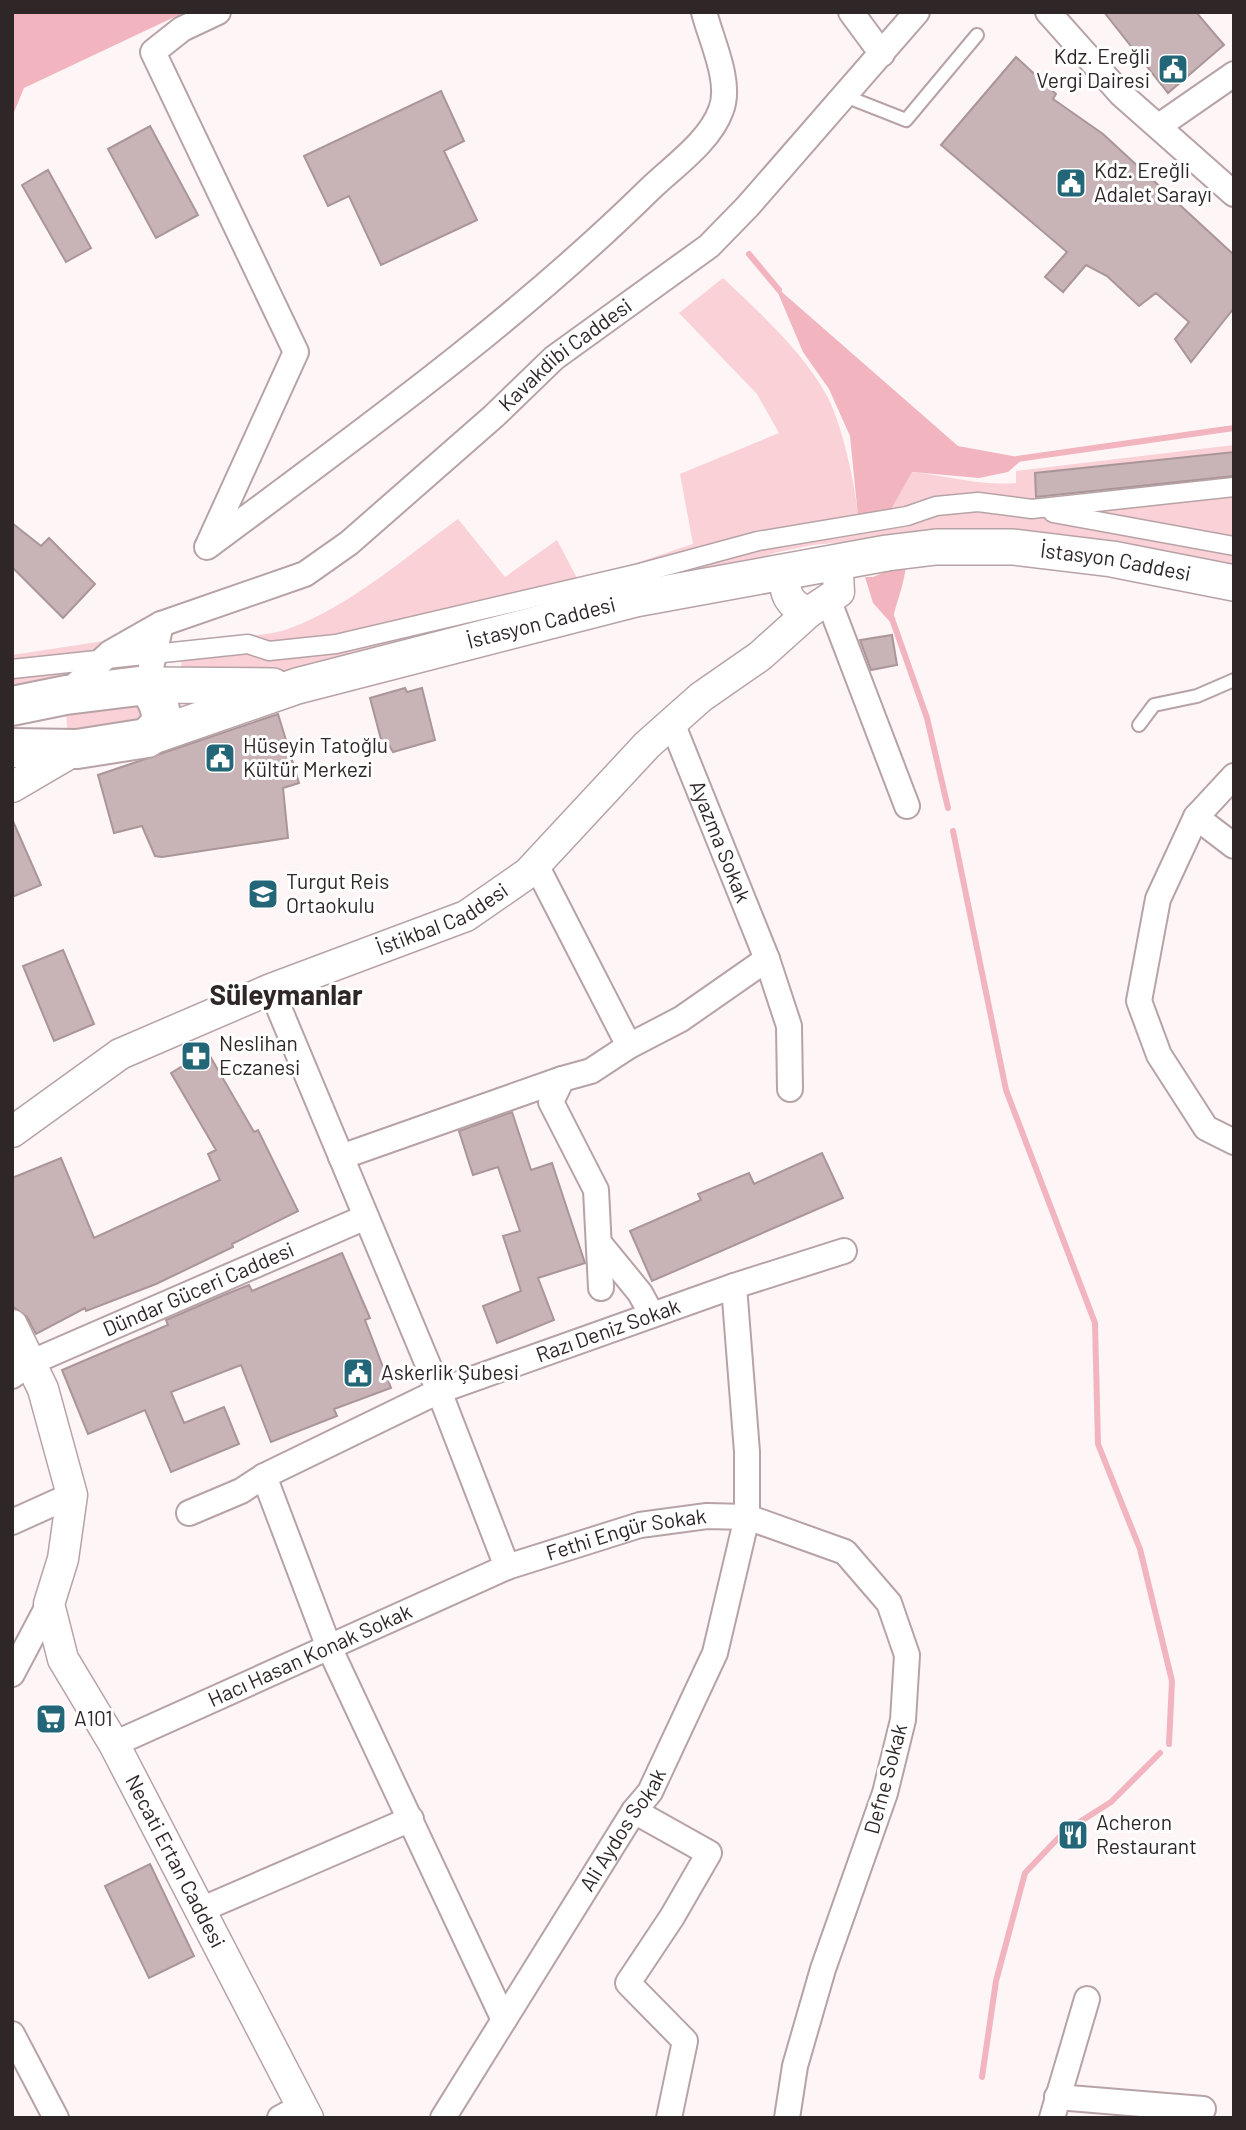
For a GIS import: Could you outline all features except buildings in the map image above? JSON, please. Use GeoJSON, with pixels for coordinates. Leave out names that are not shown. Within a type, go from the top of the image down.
{"type":"FeatureCollection","features":[{"type":"Feature","properties":{"kind":"main road","name":"İstasyon Caddesi"},"geometry":{"type":"LineString","coordinates":[[146,738],[298,686],[635,598],[788,571],[826,591],[887,553],[936,547],[1013,547],[1112,559],[1234,583]]}},
{"type":"Feature","properties":{"kind":"main road","name":"İstasyon Caddesi"},"geometry":{"type":"LineString","coordinates":[[150,669],[298,686]]}},
{"type":"Feature","properties":{"kind":"main road"},"geometry":{"type":"LineString","coordinates":[[12,706],[65,695],[150,669],[162,713],[161,724],[146,738],[77,749],[12,748]]}},
{"type":"Feature","properties":{"kind":"main road"},"geometry":{"type":"LineString","coordinates":[[65,695],[50,713],[45,725],[54,738],[77,749]]}},
{"type":"Feature","properties":{"kind":"street"},"geometry":{"type":"LineString","coordinates":[[218,12],[182,29],[153,51],[296,352],[207,547],[498,327],[618,221],[708,132],[722,108],[723,81],[704,12]]}},
{"type":"Feature","properties":{"kind":"street"},"geometry":{"type":"LineString","coordinates":[[851,12],[882,54]]}},
{"type":"Feature","properties":{"kind":"street"},"geometry":{"type":"LineString","coordinates":[[1048,12],[1121,94],[1234,194]]}},
{"type":"Feature","properties":{"kind":"street","name":"Kavakdibi Caddesi"},"geometry":{"type":"LineString","coordinates":[[65,695],[95,661],[161,624],[304,574],[349,543],[494,416],[554,358],[709,246],[916,13]]}},
{"type":"Feature","properties":{"kind":"street"},"geometry":{"type":"LineString","coordinates":[[1159,126],[1234,74]]}},
{"type":"Feature","properties":{"kind":"street"},"geometry":{"type":"LineString","coordinates":[[1018,508],[1032,509],[1234,487]]}},
{"type":"Feature","properties":{"kind":"street"},"geometry":{"type":"LineString","coordinates":[[12,669],[95,661],[150,669],[248,644],[269,651],[336,644],[421,625],[496,604],[640,573],[758,541],[907,516],[955,503],[978,502],[1018,508],[1234,546]]}},
{"type":"Feature","properties":{"kind":"street"},"geometry":{"type":"LineString","coordinates":[[826,591],[906,806]]}},
{"type":"Feature","properties":{"kind":"street","name":"İstikbal Caddesi"},"geometry":{"type":"LineString","coordinates":[[12,1132],[120,1054],[271,989],[466,916],[536,865],[672,723],[701,697],[760,656],[826,591]]}},
{"type":"Feature","properties":{"kind":"street"},"geometry":{"type":"LineString","coordinates":[[150,669],[161,624]]}},
{"type":"Feature","properties":{"kind":"street"},"geometry":{"type":"LineString","coordinates":[[12,676],[95,661]]}},
{"type":"Feature","properties":{"kind":"street","name":"Ayazma Sokak"},"geometry":{"type":"LineString","coordinates":[[672,723],[767,960],[789,1026],[790,1089]]}},
{"type":"Feature","properties":{"kind":"street"},"geometry":{"type":"LineString","coordinates":[[12,787],[77,749]]}},
{"type":"Feature","properties":{"kind":"street"},"geometry":{"type":"LineString","coordinates":[[1234,776],[1196,817],[1158,899],[1139,1001],[1158,1055],[1206,1128],[1234,1142]]}},
{"type":"Feature","properties":{"kind":"street"},"geometry":{"type":"LineString","coordinates":[[1196,817],[1234,846]]}},
{"type":"Feature","properties":{"kind":"street"},"geometry":{"type":"LineString","coordinates":[[536,865],[629,1046]]}},
{"type":"Feature","properties":{"kind":"street"},"geometry":{"type":"LineString","coordinates":[[341,1157],[562,1079],[592,1071],[629,1046],[681,1019],[767,960]]}},
{"type":"Feature","properties":{"kind":"street"},"geometry":{"type":"LineString","coordinates":[[271,989],[439,1391],[506,1567]]}},
{"type":"Feature","properties":{"kind":"street"},"geometry":{"type":"LineString","coordinates":[[562,1079],[551,1102],[596,1190],[601,1288]]}},
{"type":"Feature","properties":{"kind":"street","name":"Dündar Güceri Caddesi"},"geometry":{"type":"LineString","coordinates":[[22,1369],[366,1217]]}},
{"type":"Feature","properties":{"kind":"street"},"geometry":{"type":"LineString","coordinates":[[600,1244],[640,1293],[652,1315]]}},
{"type":"Feature","properties":{"kind":"street","name":"Razı Deniz Sokak"},"geometry":{"type":"LineString","coordinates":[[189,1513],[241,1491],[264,1476],[439,1391],[734,1286],[845,1251]]}},
{"type":"Feature","properties":{"kind":"street","name":"Ali Aydos Sokak"},"geometry":{"type":"LineString","coordinates":[[443,2118],[634,1811],[650,1792],[715,1653],[747,1517],[747,1452],[734,1286]]}},
{"type":"Feature","properties":{"kind":"street"},"geometry":{"type":"LineString","coordinates":[[12,1325],[22,1369],[43,1389],[72,1495],[63,1559],[49,1604],[12,1674]]}},
{"type":"Feature","properties":{"kind":"street"},"geometry":{"type":"LineString","coordinates":[[264,1476],[328,1645],[503,2020]]}},
{"type":"Feature","properties":{"kind":"street"},"geometry":{"type":"LineString","coordinates":[[12,1522],[72,1495]]}},
{"type":"Feature","properties":{"kind":"street","name":"Fethi Engür Sokak"},"geometry":{"type":"LineString","coordinates":[[506,1567],[640,1525],[707,1516],[747,1517]]}},
{"type":"Feature","properties":{"kind":"street","name":"Defne Sokak"},"geometry":{"type":"LineString","coordinates":[[747,1517],[845,1552],[890,1603],[907,1655],[903,1720],[885,1793],[823,1969],[795,2066],[788,2118]]}},
{"type":"Feature","properties":{"kind":"street","name":"Hacı Hasan Konak Sokak"},"geometry":{"type":"LineString","coordinates":[[114,1744],[328,1645],[506,1567]]}},
{"type":"Feature","properties":{"kind":"street","name":"Necati Ertan Caddesi"},"geometry":{"type":"LineString","coordinates":[[49,1604],[63,1659],[114,1744],[297,2114]]}},
{"type":"Feature","properties":{"kind":"street"},"geometry":{"type":"LineString","coordinates":[[634,1811],[709,1853],[672,1917],[628,1983],[685,2041],[669,2118]]}},
{"type":"Feature","properties":{"kind":"street"},"geometry":{"type":"LineString","coordinates":[[198,1911],[411,1819]]}},
{"type":"Feature","properties":{"kind":"street"},"geometry":{"type":"LineString","coordinates":[[1087,1998],[1055,2107],[1203,2109]]}},
{"type":"Feature","properties":{"kind":"street"},"geometry":{"type":"LineString","coordinates":[[12,2034],[56,2118]]}},
{"type":"Feature","properties":{"kind":"lane"},"geometry":{"type":"LineString","coordinates":[[845,96],[906,120],[977,35]]}},
{"type":"Feature","properties":{"kind":"lane"},"geometry":{"type":"LineString","coordinates":[[1139,726],[1154,705],[1197,696],[1234,680]]}},
{"type":"Feature","properties":{"kind":"shaded area"},"geometry":{"type":"Polygon","coordinates":[[[12,12],[185,12],[24,88],[12,117],[12,12]]]}},
{"type":"Feature","properties":{"kind":"shaded area"},"geometry":{"type":"Polygon","coordinates":[[[723,278],[793,348],[827,396],[847,454],[858,516],[912,472],[976,482],[1016,483],[1016,471],[1234,445],[1234,570],[1072,536],[991,533],[906,536],[813,545],[774,553],[734,569],[313,677],[183,675],[181,663],[203,644],[216,639],[274,633],[334,608],[458,519],[505,577],[557,540],[579,582],[693,544],[680,474],[779,433],[757,394],[679,313],[723,278]]]}},
{"type":"Feature","properties":{"kind":"shaded area"},"geometry":{"type":"Polygon","coordinates":[[[775,286],[958,446],[1024,458],[1008,472],[979,478],[912,472],[890,511],[858,516],[850,436],[829,389],[803,352],[775,286]]]}},
{"type":"Feature","properties":{"kind":"shaded area"},"geometry":{"type":"Polygon","coordinates":[[[906,563],[892,624],[873,603],[865,577],[873,577],[906,563]]]}},
{"type":"Feature","properties":{"kind":"shaded area"},"geometry":{"type":"Polygon","coordinates":[[[137,636],[12,710],[12,655],[137,636]]]}},
{"type":"Feature","properties":{"kind":"shaded area"},"geometry":{"type":"Polygon","coordinates":[[[135,699],[144,710],[142,723],[71,732],[67,729],[66,710],[135,699]]]}},
{"type":"Feature","properties":{"kind":"waterway"},"geometry":{"type":"LineString","coordinates":[[749,254],[779,290]]}},
{"type":"Feature","properties":{"kind":"waterway"},"geometry":{"type":"LineString","coordinates":[[1017,459],[1234,428]]}},
{"type":"Feature","properties":{"kind":"waterway"},"geometry":{"type":"LineString","coordinates":[[891,616],[927,718],[948,808]]}},
{"type":"Feature","properties":{"kind":"waterway"},"geometry":{"type":"LineString","coordinates":[[953,831],[1006,1090],[1095,1323],[1098,1444],[1140,1549],[1172,1681],[1169,1744]]}},
{"type":"Feature","properties":{"kind":"waterway"},"geometry":{"type":"LineString","coordinates":[[982,2077],[996,1981],[1025,1873],[1064,1832],[1111,1802],[1160,1753]]}},
{"type":"Feature","properties":{"kind":"place","name":"Kdz. Ereğli Vergi Dairesi"},"geometry":{"type":"Point","coordinates":[1173,69]}},
{"type":"Feature","properties":{"kind":"place","name":"Kdz. Ereğli Adalet Sarayı"},"geometry":{"type":"Point","coordinates":[1071,183]}},
{"type":"Feature","properties":{"kind":"place","name":"Hüseyin Tatoğlu Kültür Merkezi"},"geometry":{"type":"Point","coordinates":[220,758]}},
{"type":"Feature","properties":{"kind":"place","name":"Turgut Reis Ortaokulu"},"geometry":{"type":"Point","coordinates":[263,894]}},
{"type":"Feature","properties":{"kind":"place","name":"Neslihan Eczanesi"},"geometry":{"type":"Point","coordinates":[196,1056]}},
{"type":"Feature","properties":{"kind":"place","name":"Askerlik Şubesi"},"geometry":{"type":"Point","coordinates":[358,1373]}},
{"type":"Feature","properties":{"kind":"place","name":"A101"},"geometry":{"type":"Point","coordinates":[51,1719]}},
{"type":"Feature","properties":{"kind":"place","name":"Acheron Restaurant"},"geometry":{"type":"Point","coordinates":[1073,1835]}},
{"type":"Feature","properties":{"kind":"district","name":"Süleymanlar"},"geometry":{"type":"Point","coordinates":[286,995]}}]}
